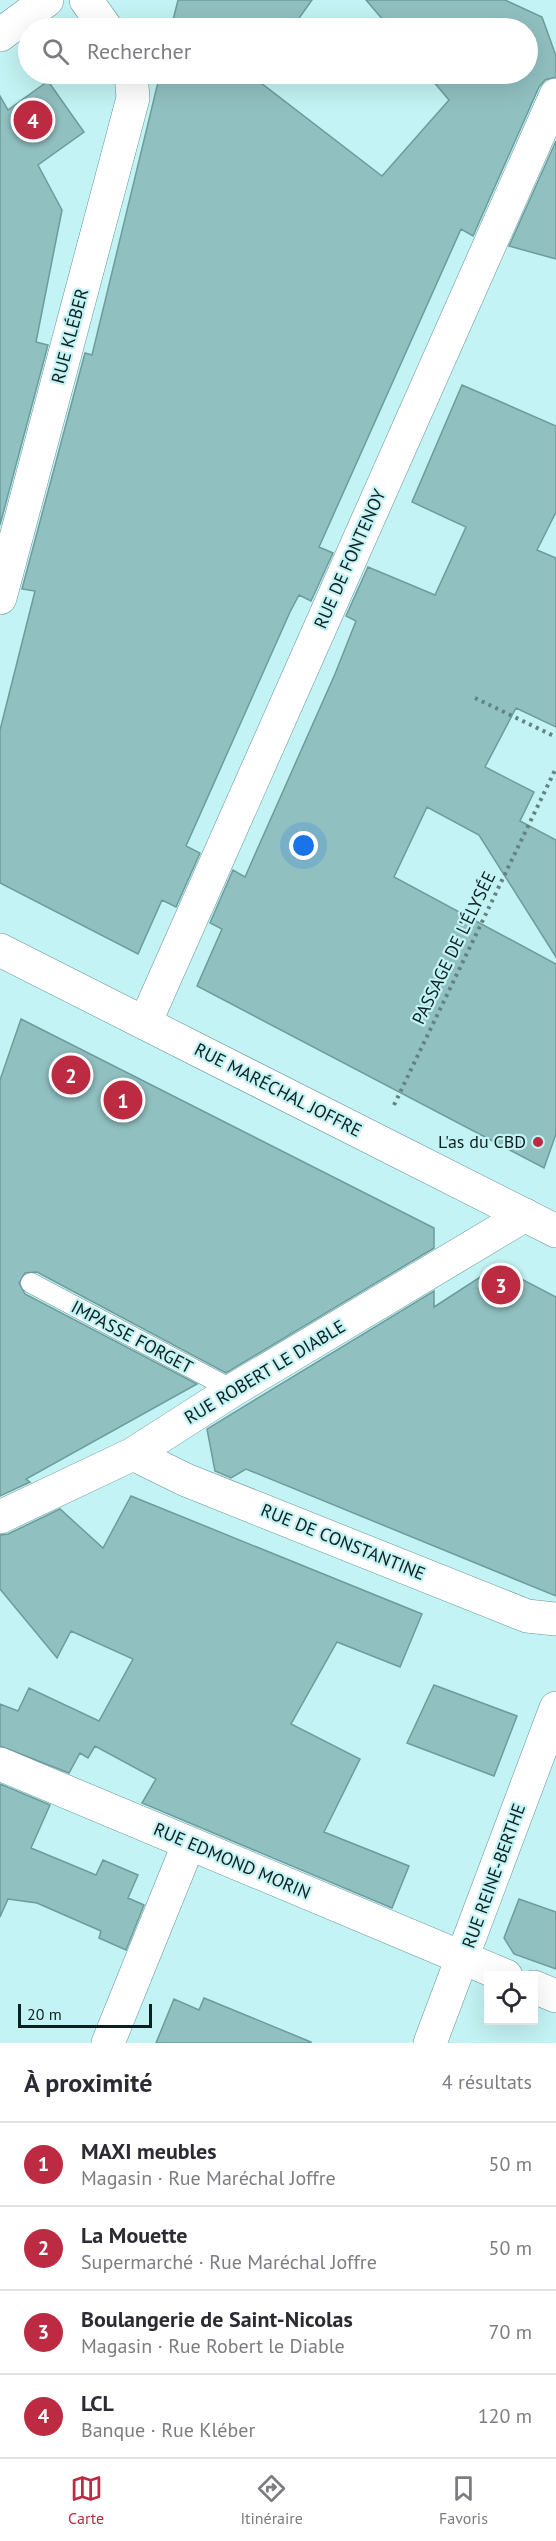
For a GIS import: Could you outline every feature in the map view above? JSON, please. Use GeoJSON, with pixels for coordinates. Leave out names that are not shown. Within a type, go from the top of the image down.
{"type":"FeatureCollection","features":[{"type":"Feature","properties":{"kind":"street"},"geometry":{"type":"LineString","coordinates":[[23,18],[47,0]]}},
{"type":"Feature","properties":{"kind":"street"},"geometry":{"type":"LineString","coordinates":[[86,0],[99,18]]}},
{"type":"Feature","properties":{"kind":"street"},"geometry":{"type":"LineString","coordinates":[[0,35],[18,22]]}},
{"type":"Feature","properties":{"kind":"street","name":"RUE KLÉBER"},"geometry":{"type":"LineString","coordinates":[[0,597],[133,98],[132,84]]}},
{"type":"Feature","properties":{"kind":"street","name":"RUE DE FONTENOY"},"geometry":{"type":"LineString","coordinates":[[145,1023],[556,95]]}},
{"type":"Feature","properties":{"kind":"street","name":"RUE MARÉCHAL JOFFRE"},"geometry":{"type":"LineString","coordinates":[[0,950],[556,1231]]}},
{"type":"Feature","properties":{"kind":"street","name":"RUE ROBERT LE DIABLE"},"geometry":{"type":"LineString","coordinates":[[0,1517],[134,1454],[233,1390],[525,1215]]}},
{"type":"Feature","properties":{"kind":"street","name":"RUE DE CONSTANTINE"},"geometry":{"type":"LineString","coordinates":[[134,1454],[186,1480],[527,1616],[556,1619]]}},
{"type":"Feature","properties":{"kind":"street","name":"RUE REINE-BERTHE"},"geometry":{"type":"LineString","coordinates":[[430,2043],[464,1958],[556,1708]]}},
{"type":"Feature","properties":{"kind":"street","name":"RUE EDMOND MORIN"},"geometry":{"type":"LineString","coordinates":[[0,1764],[494,1971]]}},
{"type":"Feature","properties":{"kind":"street"},"geometry":{"type":"LineString","coordinates":[[108,2043],[189,1843]]}},
{"type":"Feature","properties":{"kind":"street"},"geometry":{"type":"LineString","coordinates":[[538,1989],[556,1996]]}},
{"type":"Feature","properties":{"kind":"lane","name":"IMPASSE FORGET"},"geometry":{"type":"LineString","coordinates":[[31,1283],[233,1390]]}},
{"type":"Feature","properties":{"kind":"path"},"geometry":{"type":"LineString","coordinates":[[475,698],[556,737]]}},
{"type":"Feature","properties":{"kind":"path","name":"PASSAGE DE L'ÉLYSÉE"},"geometry":{"type":"LineString","coordinates":[[377,1141],[556,768]]}},
{"type":"Feature","properties":{"kind":"building"},"geometry":{"type":"Polygon","coordinates":[[[178,0],[312,0],[299,18],[174,18],[178,0]]]}},
{"type":"Feature","properties":{"kind":"building"},"geometry":{"type":"Polygon","coordinates":[[[366,0],[505,0],[542,17],[556,56],[556,77],[545,80],[539,87],[473,236],[461,229],[319,547],[333,553],[311,601],[299,595],[290,612],[186,846],[200,853],[176,907],[162,900],[138,954],[0,883],[0,730],[35,591],[22,589],[85,353],[92,355],[158,84],[262,84],[382,176],[449,100],[435,84],[538,84],[538,18],[381,18],[366,0]]]}},
{"type":"Feature","properties":{"kind":"building"},"geometry":{"type":"Polygon","coordinates":[[[44,84],[50,84],[84,132],[38,165],[62,210],[36,342],[48,345],[0,525],[0,96],[8,110],[44,84]]]}},
{"type":"Feature","properties":{"kind":"building"},"geometry":{"type":"Polygon","coordinates":[[[556,141],[556,259],[509,246],[556,141]]]}},
{"type":"Feature","properties":{"kind":"building"},"geometry":{"type":"Polygon","coordinates":[[[462,385],[556,426],[556,512],[537,550],[556,558],[556,727],[516,708],[485,767],[534,792],[520,821],[556,840],[556,957],[479,835],[427,807],[394,877],[556,964],[556,1134],[544,1168],[197,986],[222,929],[210,923],[233,870],[245,877],[335,674],[356,621],[346,616],[368,567],[435,595],[466,527],[412,502],[462,385]]]}},
{"type":"Feature","properties":{"kind":"building"},"geometry":{"type":"Polygon","coordinates":[[[21,1019],[434,1228],[434,1248],[226,1373],[37,1272],[25,1273],[19,1283],[25,1294],[197,1384],[26,1479],[30,1482],[0,1496],[0,1080],[21,1019]]]}},
{"type":"Feature","properties":{"kind":"building"},"geometry":{"type":"Polygon","coordinates":[[[488,1272],[508,1272],[556,1297],[556,1596],[246,1469],[231,1478],[215,1471],[207,1429],[434,1291],[434,1307],[488,1272]]]}},
{"type":"Feature","properties":{"kind":"building"},"geometry":{"type":"Polygon","coordinates":[[[131,1496],[422,1614],[400,1667],[337,1642],[291,1724],[360,1759],[324,1832],[409,1866],[392,1908],[142,1803],[156,1779],[95,1746],[88,1758],[80,1753],[69,1773],[0,1746],[0,1704],[18,1711],[29,1688],[99,1721],[133,1659],[71,1631],[57,1658],[0,1589],[0,1535],[8,1534],[60,1509],[103,1548],[131,1496]]]}},
{"type":"Feature","properties":{"kind":"building"},"geometry":{"type":"Polygon","coordinates":[[[434,1685],[517,1716],[494,1776],[407,1743],[434,1685]]]}},
{"type":"Feature","properties":{"kind":"building"},"geometry":{"type":"Polygon","coordinates":[[[0,1784],[50,1805],[31,1848],[96,1875],[103,1860],[138,1875],[128,1898],[144,1905],[126,1950],[99,1938],[101,1931],[37,1903],[8,1899],[0,1917],[0,1784]]]}},
{"type":"Feature","properties":{"kind":"building"},"geometry":{"type":"Polygon","coordinates":[[[519,1899],[556,1912],[556,1969],[514,1954],[504,1938],[519,1899]]]}},
{"type":"Feature","properties":{"kind":"building"},"geometry":{"type":"Polygon","coordinates":[[[204,1998],[311,2043],[156,2043],[174,1999],[199,2010],[204,1998]]]}},
{"type":"Feature","properties":{"kind":"place","name":"LCL"},"geometry":{"type":"Point","coordinates":[33,120]}},
{"type":"Feature","properties":{"kind":"place","name":"La Mouette"},"geometry":{"type":"Point","coordinates":[71,1075]}},
{"type":"Feature","properties":{"kind":"place","name":"MAXI meubles"},"geometry":{"type":"Point","coordinates":[123,1100]}},
{"type":"Feature","properties":{"kind":"place","name":"L'as du CBD"},"geometry":{"type":"Point","coordinates":[538,1142]}},
{"type":"Feature","properties":{"kind":"place","name":"Boulangerie de Saint-Nicolas"},"geometry":{"type":"Point","coordinates":[501,1285]}}]}
